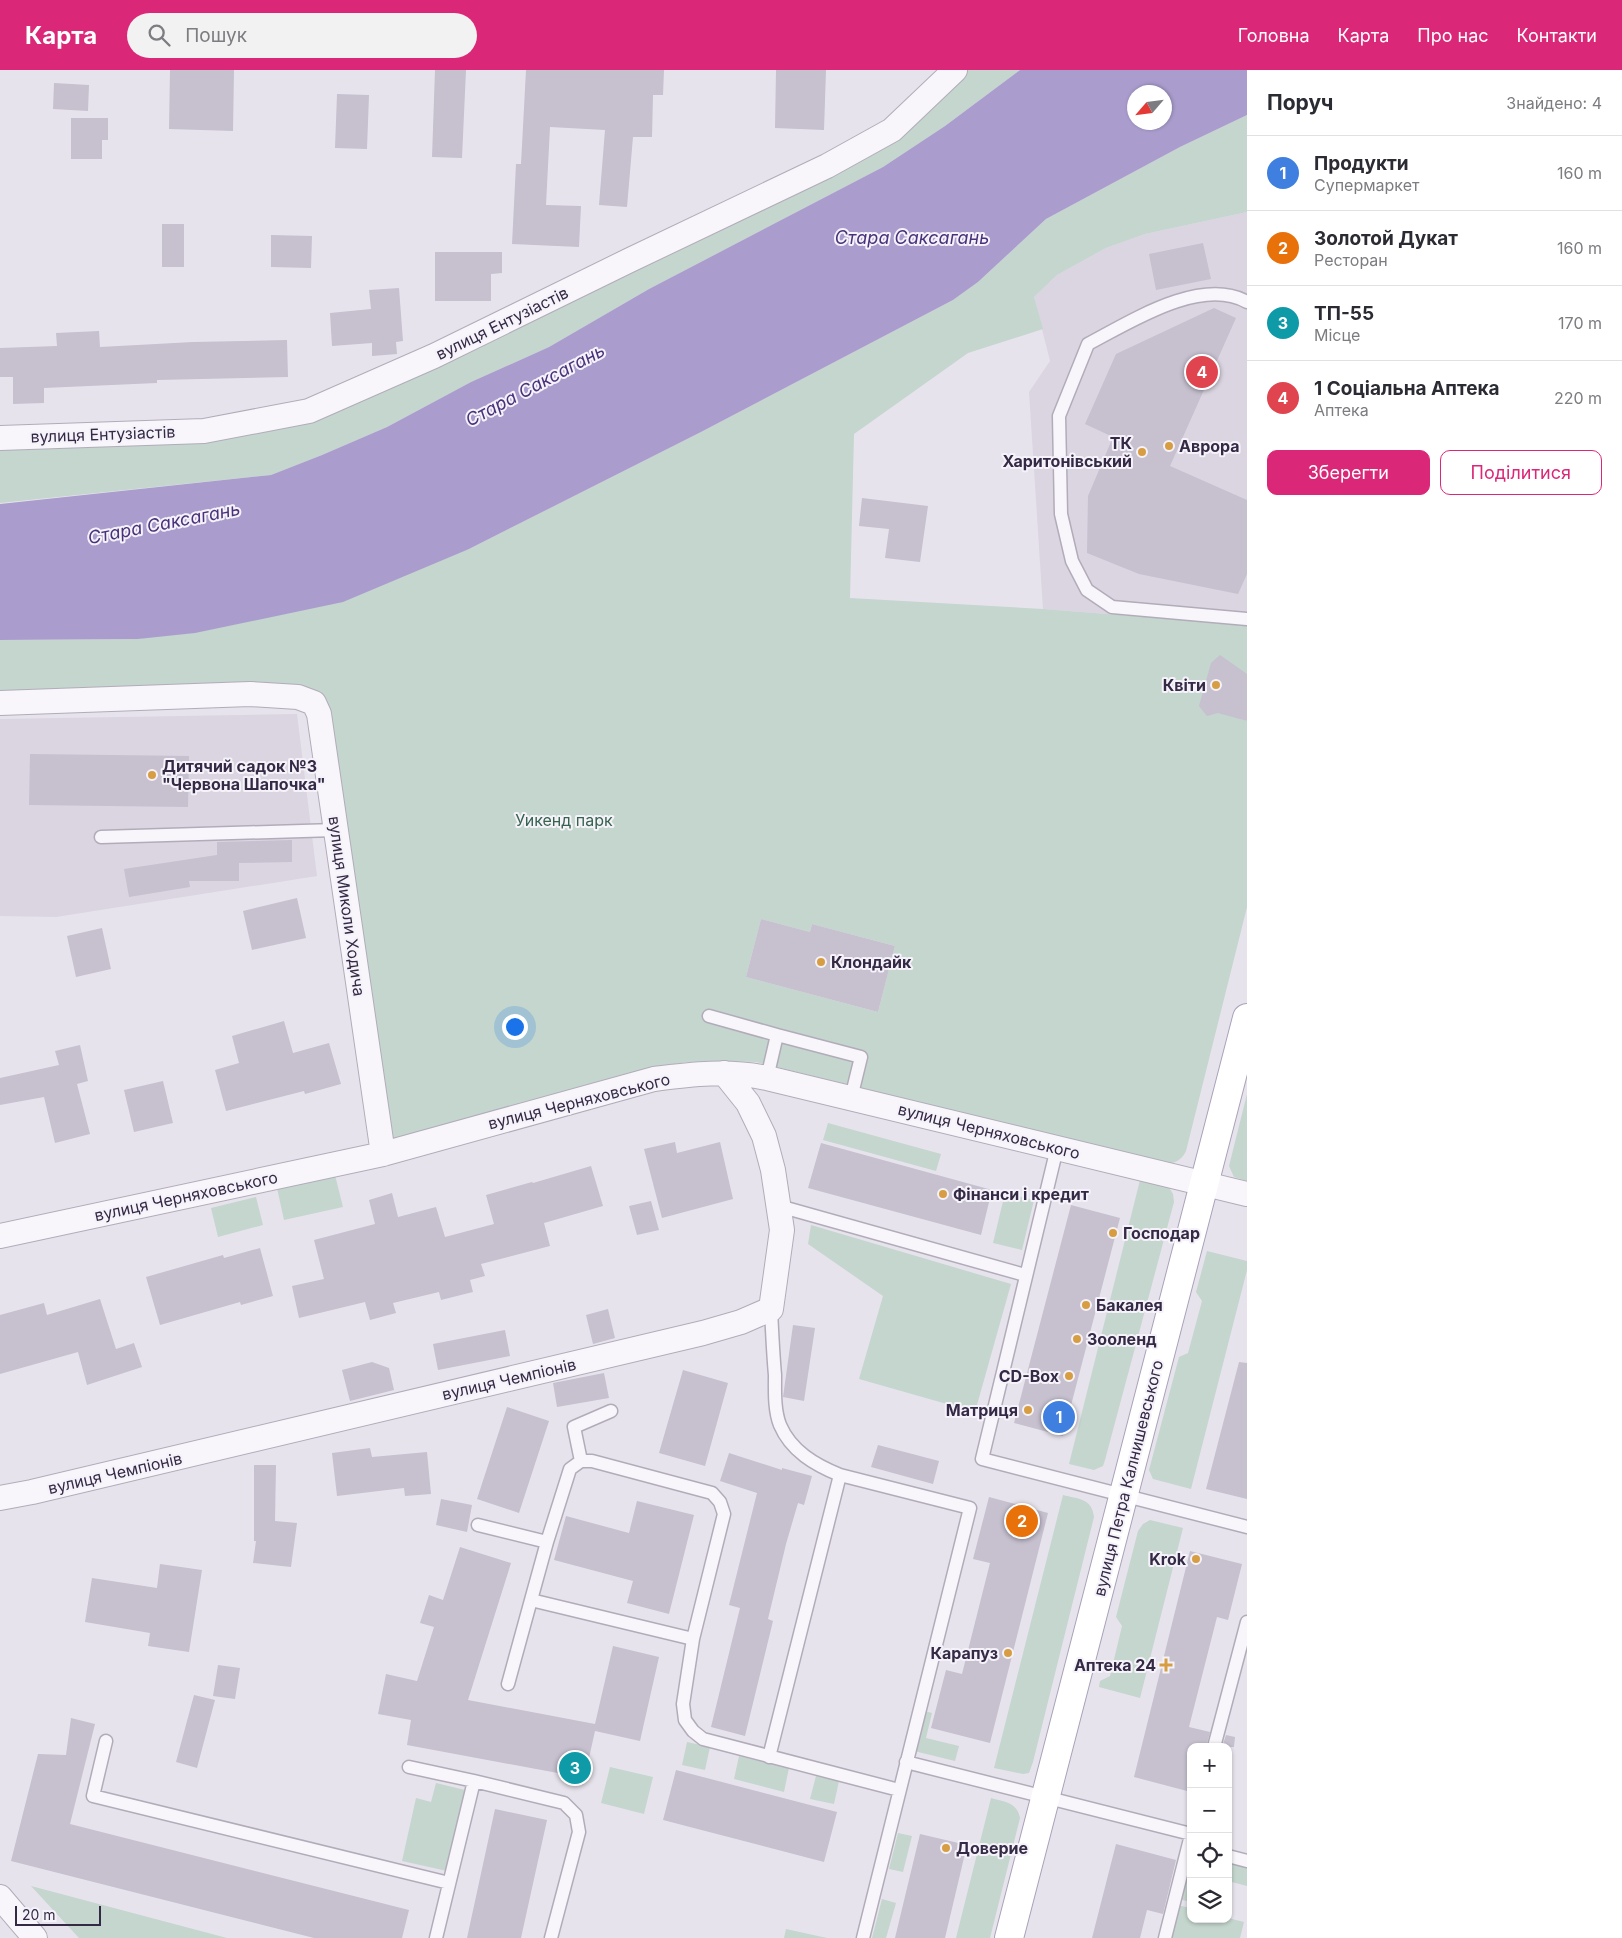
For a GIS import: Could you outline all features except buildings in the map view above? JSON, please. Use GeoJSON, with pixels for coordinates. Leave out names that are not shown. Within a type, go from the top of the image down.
{"type":"FeatureCollection","features":[{"type":"Feature","properties":{"kind":"main road","name":"вулиця Петра Калнишевського"},"geometry":{"type":"LineString","coordinates":[[1009,1938],[1247,1018]]}},
{"type":"Feature","properties":{"kind":"street","name":"вулиця Ентузіастів"},"geometry":{"type":"LineString","coordinates":[[0,438],[204,431],[309,411],[434,356],[827,166],[892,130],[955,70]]}},
{"type":"Feature","properties":{"kind":"street","name":"вулиця Миколи Ходича"},"geometry":{"type":"LineString","coordinates":[[0,703],[250,694],[298,697],[314,703],[319,714],[383,1154]]}},
{"type":"Feature","properties":{"kind":"street","name":"вулиця Черняховського"},"geometry":{"type":"LineString","coordinates":[[0,1236],[383,1154],[654,1079],[724,1073],[767,1078],[1247,1194]]}},
{"type":"Feature","properties":{"kind":"street"},"geometry":{"type":"LineString","coordinates":[[724,1073],[748,1103],[764,1136],[773,1170],[782,1230],[771,1310]]}},
{"type":"Feature","properties":{"kind":"street","name":"вулиця Чемпіонів"},"geometry":{"type":"LineString","coordinates":[[0,1498],[703,1333],[741,1322],[771,1310]]}},
{"type":"Feature","properties":{"kind":"street"},"geometry":{"type":"LineString","coordinates":[[0,1897],[36,1938]]}},
{"type":"Feature","properties":{"kind":"lane"},"geometry":{"type":"LineString","coordinates":[[1247,302],[1236,296],[1200,294],[1146,313],[1088,344],[1059,416],[1061,514],[1072,561],[1087,590],[1112,607],[1247,619]]}},
{"type":"Feature","properties":{"kind":"lane"},"geometry":{"type":"LineString","coordinates":[[101,837],[335,830]]}},
{"type":"Feature","properties":{"kind":"lane"},"geometry":{"type":"LineString","coordinates":[[709,1016],[861,1056],[851,1098]]}},
{"type":"Feature","properties":{"kind":"lane"},"geometry":{"type":"LineString","coordinates":[[767,1078],[777,1035]]}},
{"type":"Feature","properties":{"kind":"lane"},"geometry":{"type":"LineString","coordinates":[[1057,1148],[982,1459],[1247,1527]]}},
{"type":"Feature","properties":{"kind":"lane"},"geometry":{"type":"LineString","coordinates":[[779,1206],[1026,1275]]}},
{"type":"Feature","properties":{"kind":"lane"},"geometry":{"type":"LineString","coordinates":[[771,1310],[776,1393],[780,1423],[788,1439],[810,1461],[840,1475],[970,1508],[863,1938]]}},
{"type":"Feature","properties":{"kind":"lane"},"geometry":{"type":"LineString","coordinates":[[581,1461],[574,1427],[611,1411]]}},
{"type":"Feature","properties":{"kind":"lane"},"geometry":{"type":"LineString","coordinates":[[508,1684],[547,1542],[570,1468],[581,1461],[592,1461],[712,1493],[720,1502],[724,1514],[692,1640],[683,1704],[685,1720],[692,1731],[703,1739],[899,1790]]}},
{"type":"Feature","properties":{"kind":"lane"},"geometry":{"type":"LineString","coordinates":[[769,1757],[840,1475]]}},
{"type":"Feature","properties":{"kind":"lane"},"geometry":{"type":"LineString","coordinates":[[478,1525],[547,1542]]}},
{"type":"Feature","properties":{"kind":"lane"},"geometry":{"type":"LineString","coordinates":[[531,1600],[692,1640]]}},
{"type":"Feature","properties":{"kind":"lane"},"geometry":{"type":"LineString","coordinates":[[1215,1743],[1247,1622]]}},
{"type":"Feature","properties":{"kind":"lane"},"geometry":{"type":"LineString","coordinates":[[106,1741],[93,1796],[449,1883]]}},
{"type":"Feature","properties":{"kind":"lane"},"geometry":{"type":"LineString","coordinates":[[906,1762],[1046,1797],[1187,1840]]}},
{"type":"Feature","properties":{"kind":"lane"},"geometry":{"type":"LineString","coordinates":[[409,1767],[564,1803],[576,1815],[579,1832],[551,1938]]}},
{"type":"Feature","properties":{"kind":"lane"},"geometry":{"type":"LineString","coordinates":[[436,1938],[474,1781]]}},
{"type":"Feature","properties":{"kind":"lane"},"geometry":{"type":"LineString","coordinates":[[1165,1938],[1187,1853]]}},
{"type":"Feature","properties":{"kind":"lane"},"geometry":{"type":"LineString","coordinates":[[1232,1857],[1247,1861]]}},
{"type":"Feature","properties":{"kind":"shaded area"},"geometry":{"type":"Polygon","coordinates":[[[1247,212],[1247,625],[1043,609],[1029,392],[1050,361],[1034,297],[1057,275],[1106,248],[1145,234],[1247,212]]]}},
{"type":"Feature","properties":{"kind":"shaded area","name":"Дитячий садок №3 \"Червона Шапочка\""},"geometry":{"type":"Polygon","coordinates":[[[297,714],[317,876],[56,917],[0,916],[0,719],[297,714]]]}},
{"type":"Feature","properties":{"kind":"green space"},"geometry":{"type":"Polygon","coordinates":[[[955,70],[1020,70],[945,126],[883,167],[649,289],[549,347],[471,382],[387,427],[271,475],[0,503],[0,438],[309,411],[827,166],[955,70]]]}},
{"type":"Feature","properties":{"kind":"green space","name":"Уикенд парк"},"geometry":{"type":"Polygon","coordinates":[[[1247,115],[1247,212],[1145,234],[1106,248],[1057,275],[1034,297],[1043,329],[968,353],[854,434],[850,598],[1043,609],[1247,625],[1247,696],[1241,719],[1247,721],[1247,907],[1186,1151],[1177,1161],[1172,1163],[1141,1156],[756,1062],[724,1061],[686,1062],[648,1070],[388,1144],[314,703],[0,703],[0,640],[138,639],[469,549],[701,432],[953,300],[978,282],[1046,219],[1180,147],[1247,115]],[[761,919],[746,977],[878,1012],[895,946],[812,924],[810,932],[761,919]]]}},
{"type":"Feature","properties":{"kind":"green space"},"geometry":{"type":"Polygon","coordinates":[[[1247,1094],[1247,1181],[1234,1177],[1229,1166],[1247,1094]]]}},
{"type":"Feature","properties":{"kind":"green space"},"geometry":{"type":"Polygon","coordinates":[[[828,1123],[941,1154],[936,1171],[823,1140],[828,1123]]]}},
{"type":"Feature","properties":{"kind":"green space"},"geometry":{"type":"Polygon","coordinates":[[[335,1175],[343,1207],[284,1220],[277,1188],[335,1175]]]}},
{"type":"Feature","properties":{"kind":"green space"},"geometry":{"type":"Polygon","coordinates":[[[1140,1180],[1168,1186],[1173,1194],[1174,1202],[1105,1460],[1103,1466],[1094,1470],[1069,1464],[1140,1180]]]}},
{"type":"Feature","properties":{"kind":"green space"},"geometry":{"type":"Polygon","coordinates":[[[1005,1193],[1034,1200],[1022,1250],[993,1243],[1005,1193]]]}},
{"type":"Feature","properties":{"kind":"green space"},"geometry":{"type":"Polygon","coordinates":[[[256,1197],[263,1225],[218,1237],[211,1208],[256,1197]]]}},
{"type":"Feature","properties":{"kind":"green space"},"geometry":{"type":"Polygon","coordinates":[[[811,1225],[1011,1284],[975,1412],[859,1379],[883,1296],[808,1244],[811,1225]]]}},
{"type":"Feature","properties":{"kind":"green space"},"geometry":{"type":"Polygon","coordinates":[[[1207,1251],[1247,1261],[1247,1270],[1191,1489],[1153,1479],[1149,1470],[1179,1357],[1188,1353],[1202,1301],[1196,1292],[1207,1251]]]}},
{"type":"Feature","properties":{"kind":"green space"},"geometry":{"type":"Polygon","coordinates":[[[1063,1495],[1083,1500],[1090,1506],[1094,1517],[1033,1762],[1029,1773],[1023,1774],[994,1768],[1063,1495]]]}},
{"type":"Feature","properties":{"kind":"green space"},"geometry":{"type":"Polygon","coordinates":[[[1150,1520],[1183,1528],[1140,1698],[1099,1687],[1100,1681],[1110,1676],[1122,1626],[1116,1617],[1138,1531],[1143,1524],[1150,1520]]]}},
{"type":"Feature","properties":{"kind":"green space"},"geometry":{"type":"Polygon","coordinates":[[[921,1710],[932,1713],[926,1738],[959,1746],[955,1761],[910,1750],[921,1710]]]}},
{"type":"Feature","properties":{"kind":"green space"},"geometry":{"type":"Polygon","coordinates":[[[687,1742],[710,1747],[705,1770],[682,1765],[687,1742]]]}},
{"type":"Feature","properties":{"kind":"green space"},"geometry":{"type":"Polygon","coordinates":[[[739,1756],[789,1768],[784,1792],[734,1779],[739,1756]]]}},
{"type":"Feature","properties":{"kind":"green space"},"geometry":{"type":"Polygon","coordinates":[[[610,1767],[653,1777],[644,1814],[601,1803],[610,1767]]]}},
{"type":"Feature","properties":{"kind":"green space"},"geometry":{"type":"Polygon","coordinates":[[[816,1776],[839,1781],[834,1804],[810,1799],[816,1776]]]}},
{"type":"Feature","properties":{"kind":"green space"},"geometry":{"type":"Polygon","coordinates":[[[436,1783],[465,1790],[447,1871],[402,1861],[416,1798],[431,1802],[436,1783]]]}},
{"type":"Feature","properties":{"kind":"green space"},"geometry":{"type":"Polygon","coordinates":[[[991,1798],[1013,1806],[1020,1818],[990,1938],[956,1938],[991,1798]]]}},
{"type":"Feature","properties":{"kind":"green space"},"geometry":{"type":"Polygon","coordinates":[[[898,1833],[912,1836],[903,1872],[889,1869],[898,1833]]]}},
{"type":"Feature","properties":{"kind":"green space"},"geometry":{"type":"Polygon","coordinates":[[[1232,1860],[1247,1864],[1247,1886],[1232,1882],[1232,1860]]]}},
{"type":"Feature","properties":{"kind":"green space"},"geometry":{"type":"Polygon","coordinates":[[[1187,1865],[1187,1901],[1178,1899],[1187,1865]]]}},
{"type":"Feature","properties":{"kind":"green space"},"geometry":{"type":"Polygon","coordinates":[[[31,1886],[227,1938],[79,1938],[31,1886]]]}},
{"type":"Feature","properties":{"kind":"green space"},"geometry":{"type":"Polygon","coordinates":[[[882,1899],[896,1903],[886,1938],[872,1938],[882,1899]]]}},
{"type":"Feature","properties":{"kind":"green space"},"geometry":{"type":"Polygon","coordinates":[[[1177,1905],[1187,1907],[1187,1923],[1232,1923],[1232,1919],[1244,1922],[1240,1938],[1169,1938],[1177,1905]]]}},
{"type":"Feature","properties":{"kind":"green space"},"geometry":{"type":"Polygon","coordinates":[[[786,1929],[827,1938],[784,1938],[786,1929]]]}},
{"type":"Feature","properties":{"kind":"water","name":"Стара Саксагань"},"geometry":{"type":"Polygon","coordinates":[[[1020,70],[1247,70],[1247,115],[1180,147],[1046,219],[978,282],[953,300],[701,432],[469,549],[343,602],[195,633],[138,639],[0,640],[0,504],[271,475],[387,427],[471,382],[549,347],[649,289],[883,167],[945,126],[1020,70]]]}},
{"type":"Feature","properties":{"kind":"place","name":"1 Соціальна Аптека"},"geometry":{"type":"Point","coordinates":[1202,372]}},
{"type":"Feature","properties":{"kind":"place","name":"Аврора"},"geometry":{"type":"Point","coordinates":[1169,446]}},
{"type":"Feature","properties":{"kind":"place","name":"ТК Харитонівський"},"geometry":{"type":"Point","coordinates":[1142,452]}},
{"type":"Feature","properties":{"kind":"place","name":"Квіти"},"geometry":{"type":"Point","coordinates":[1216,685]}},
{"type":"Feature","properties":{"kind":"place","name":"Дитячий садок №3 \"Червона Шапочка\""},"geometry":{"type":"Point","coordinates":[152,775]}},
{"type":"Feature","properties":{"kind":"place","name":"Клондайк"},"geometry":{"type":"Point","coordinates":[821,962]}},
{"type":"Feature","properties":{"kind":"place","name":"Фінанси і кредит"},"geometry":{"type":"Point","coordinates":[943,1194]}},
{"type":"Feature","properties":{"kind":"place","name":"Господар"},"geometry":{"type":"Point","coordinates":[1113,1233]}},
{"type":"Feature","properties":{"kind":"place","name":"Бакалея"},"geometry":{"type":"Point","coordinates":[1086,1305]}},
{"type":"Feature","properties":{"kind":"place","name":"Зооленд"},"geometry":{"type":"Point","coordinates":[1077,1339]}},
{"type":"Feature","properties":{"kind":"place","name":"CD-Box"},"geometry":{"type":"Point","coordinates":[1069,1376]}},
{"type":"Feature","properties":{"kind":"place","name":"Матриця"},"geometry":{"type":"Point","coordinates":[1028,1410]}},
{"type":"Feature","properties":{"kind":"place","name":"Продукти"},"geometry":{"type":"Point","coordinates":[1059,1417]}},
{"type":"Feature","properties":{"kind":"place","name":"Золотой Дукат"},"geometry":{"type":"Point","coordinates":[1022,1521]}},
{"type":"Feature","properties":{"kind":"place","name":"Krok"},"geometry":{"type":"Point","coordinates":[1196,1559]}},
{"type":"Feature","properties":{"kind":"place","name":"Карапуз"},"geometry":{"type":"Point","coordinates":[1008,1653]}},
{"type":"Feature","properties":{"kind":"place","name":"Аптека 24"},"geometry":{"type":"Point","coordinates":[1166,1665]}},
{"type":"Feature","properties":{"kind":"place","name":"ТП-55"},"geometry":{"type":"Point","coordinates":[575,1768]}},
{"type":"Feature","properties":{"kind":"place","name":"Доверие"},"geometry":{"type":"Point","coordinates":[946,1848]}}]}
